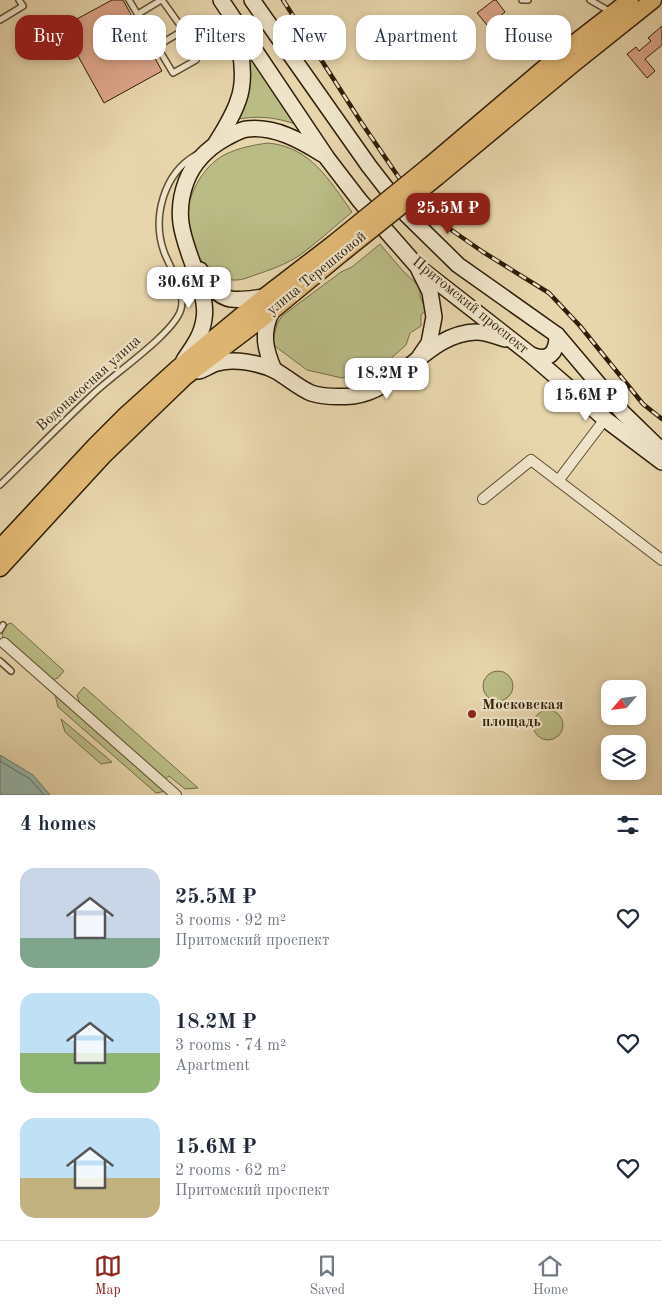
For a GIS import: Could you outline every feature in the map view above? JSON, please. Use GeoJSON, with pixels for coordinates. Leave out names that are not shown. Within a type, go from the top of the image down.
{"type":"FeatureCollection","features":[{"type":"Feature","properties":{"kind":"main road","name":"Притомский проспект"},"geometry":{"type":"LineString","coordinates":[[252,0],[369,166],[407,215],[458,265],[558,335],[623,413],[662,451]]}},
{"type":"Feature","properties":{"kind":"main road","name":"улица Терешковой"},"geometry":{"type":"LineString","coordinates":[[0,548],[126,415],[182,373],[433,172],[653,0]]}},
{"type":"Feature","properties":{"kind":"main road","name":"улица Терешковой"},"geometry":{"type":"LineString","coordinates":[[433,172],[568,48],[628,1]]}},
{"type":"Feature","properties":{"kind":"main road","name":"Притомский проспект"},"geometry":{"type":"LineString","coordinates":[[224,3],[327,158],[360,201],[417,266],[531,355],[605,418],[662,462]]}},
{"type":"Feature","properties":{"kind":"main road"},"geometry":{"type":"LineString","coordinates":[[216,143],[238,102],[242,77],[238,39],[224,3]]}},
{"type":"Feature","properties":{"kind":"main road"},"geometry":{"type":"LineString","coordinates":[[182,373],[200,336],[204,319],[204,301],[182,234],[179,213],[181,195],[189,174],[203,155],[216,143],[247,129],[284,134],[300,140],[327,158]]}},
{"type":"Feature","properties":{"kind":"main road"},"geometry":{"type":"LineString","coordinates":[[187,249],[208,283],[225,297],[233,300],[268,304],[265,339],[267,354],[274,370]]}},
{"type":"Feature","properties":{"kind":"main road"},"geometry":{"type":"LineString","coordinates":[[417,266],[430,292],[434,317],[429,342],[420,357]]}},
{"type":"Feature","properties":{"kind":"main road"},"geometry":{"type":"LineString","coordinates":[[182,373],[228,361],[250,363],[274,370],[312,393],[335,397],[354,396],[370,392],[391,382],[420,357],[455,337],[470,333],[484,333],[514,342]]}},
{"type":"Feature","properties":{"kind":"main road"},"geometry":{"type":"LineString","coordinates":[[531,355],[539,358],[545,358],[550,355],[557,342],[558,335]]}},
{"type":"Feature","properties":{"kind":"main road","name":"улица Терешковой"},"geometry":{"type":"LineString","coordinates":[[0,568],[182,373]]}},
{"type":"Feature","properties":{"kind":"street"},"geometry":{"type":"LineString","coordinates":[[558,481],[605,418]]}},
{"type":"Feature","properties":{"kind":"street"},"geometry":{"type":"LineString","coordinates":[[483,498],[531,460],[662,560]]}},
{"type":"Feature","properties":{"kind":"street"},"geometry":{"type":"LineString","coordinates":[[4,643],[176,795]]}},
{"type":"Feature","properties":{"kind":"lane"},"geometry":{"type":"LineString","coordinates":[[0,20],[23,6],[19,0]]}},
{"type":"Feature","properties":{"kind":"lane"},"geometry":{"type":"LineString","coordinates":[[129,0],[138,14],[162,0],[176,19]]}},
{"type":"Feature","properties":{"kind":"lane"},"geometry":{"type":"LineString","coordinates":[[522,0],[528,0]]}},
{"type":"Feature","properties":{"kind":"lane"},"geometry":{"type":"LineString","coordinates":[[590,0],[614,13]]}},
{"type":"Feature","properties":{"kind":"lane"},"geometry":{"type":"LineString","coordinates":[[165,60],[173,73],[196,60]]}},
{"type":"Feature","properties":{"kind":"lane","name":"Водонасосная улица"},"geometry":{"type":"LineString","coordinates":[[0,485],[93,393],[174,323],[182,308],[177,278],[164,254],[160,241],[158,226],[163,200],[176,171],[191,158],[216,143]]}},
{"type":"Feature","properties":{"kind":"lane"},"geometry":{"type":"LineString","coordinates":[[0,661],[11,671]]}},
{"type":"Feature","properties":{"kind":"green space"},"geometry":{"type":"Polygon","coordinates":[[[240,60],[255,60],[298,125],[266,118],[234,120],[240,60]]]}},
{"type":"Feature","properties":{"kind":"green space"},"geometry":{"type":"Polygon","coordinates":[[[268,143],[296,151],[318,167],[352,212],[307,250],[290,261],[244,279],[227,279],[209,269],[196,252],[187,222],[187,212],[192,193],[202,175],[216,160],[235,150],[268,143]]]}},
{"type":"Feature","properties":{"kind":"green space"},"geometry":{"type":"Polygon","coordinates":[[[380,244],[403,271],[420,287],[420,296],[426,310],[421,315],[421,326],[410,333],[406,345],[387,362],[365,372],[342,378],[307,370],[272,344],[277,324],[282,316],[341,272],[352,267],[380,244]]]}},
{"type":"Feature","properties":{"kind":"green space"},"geometry":{"type":"Polygon","coordinates":[[[11,623],[64,671],[58,678],[52,680],[3,638],[2,631],[11,623]]]}},
{"type":"Feature","properties":{"kind":"green space"},"geometry":{"type":"Polygon","coordinates":[[[498,671],[509,675],[513,686],[509,697],[498,701],[487,697],[483,686],[487,675],[498,671]]]}},
{"type":"Feature","properties":{"kind":"green space"},"geometry":{"type":"Polygon","coordinates":[[[84,687],[198,788],[185,789],[169,776],[165,779],[80,704],[77,695],[84,687]]]}},
{"type":"Feature","properties":{"kind":"green space"},"geometry":{"type":"Polygon","coordinates":[[[54,691],[166,791],[156,793],[58,707],[54,691]]]}},
{"type":"Feature","properties":{"kind":"green space"},"geometry":{"type":"Polygon","coordinates":[[[548,710],[559,714],[563,725],[559,736],[548,740],[537,736],[533,725],[537,714],[548,710]]]}},
{"type":"Feature","properties":{"kind":"green space"},"geometry":{"type":"Polygon","coordinates":[[[61,719],[112,762],[101,764],[65,732],[61,719]]]}},
{"type":"Feature","properties":{"kind":"water"},"geometry":{"type":"Polygon","coordinates":[[[0,755],[33,775],[50,795],[0,795],[0,755]]]}},
{"type":"Feature","properties":{"kind":"building"},"geometry":{"type":"Polygon","coordinates":[[[112,0],[123,0],[131,15],[93,15],[93,60],[156,60],[162,71],[104,103],[80,60],[83,60],[83,16],[112,0]]]}},
{"type":"Feature","properties":{"kind":"building"},"geometry":{"type":"Polygon","coordinates":[[[494,0],[505,12],[501,15],[486,15],[486,24],[477,13],[494,0]]]}},
{"type":"Feature","properties":{"kind":"building"},"geometry":{"type":"Polygon","coordinates":[[[662,26],[662,45],[645,59],[655,71],[647,78],[627,54],[636,47],[639,51],[651,41],[648,38],[662,26]]]}},
{"type":"Feature","properties":{"kind":"railway"},"geometry":{"type":"LineString","coordinates":[[283,0],[361,122],[406,188],[437,220],[483,252],[549,293],[580,326],[643,404],[662,419]]}},
{"type":"Feature","properties":{"kind":"place","name":"Московская площадь"},"geometry":{"type":"Point","coordinates":[472,714]}}]}
